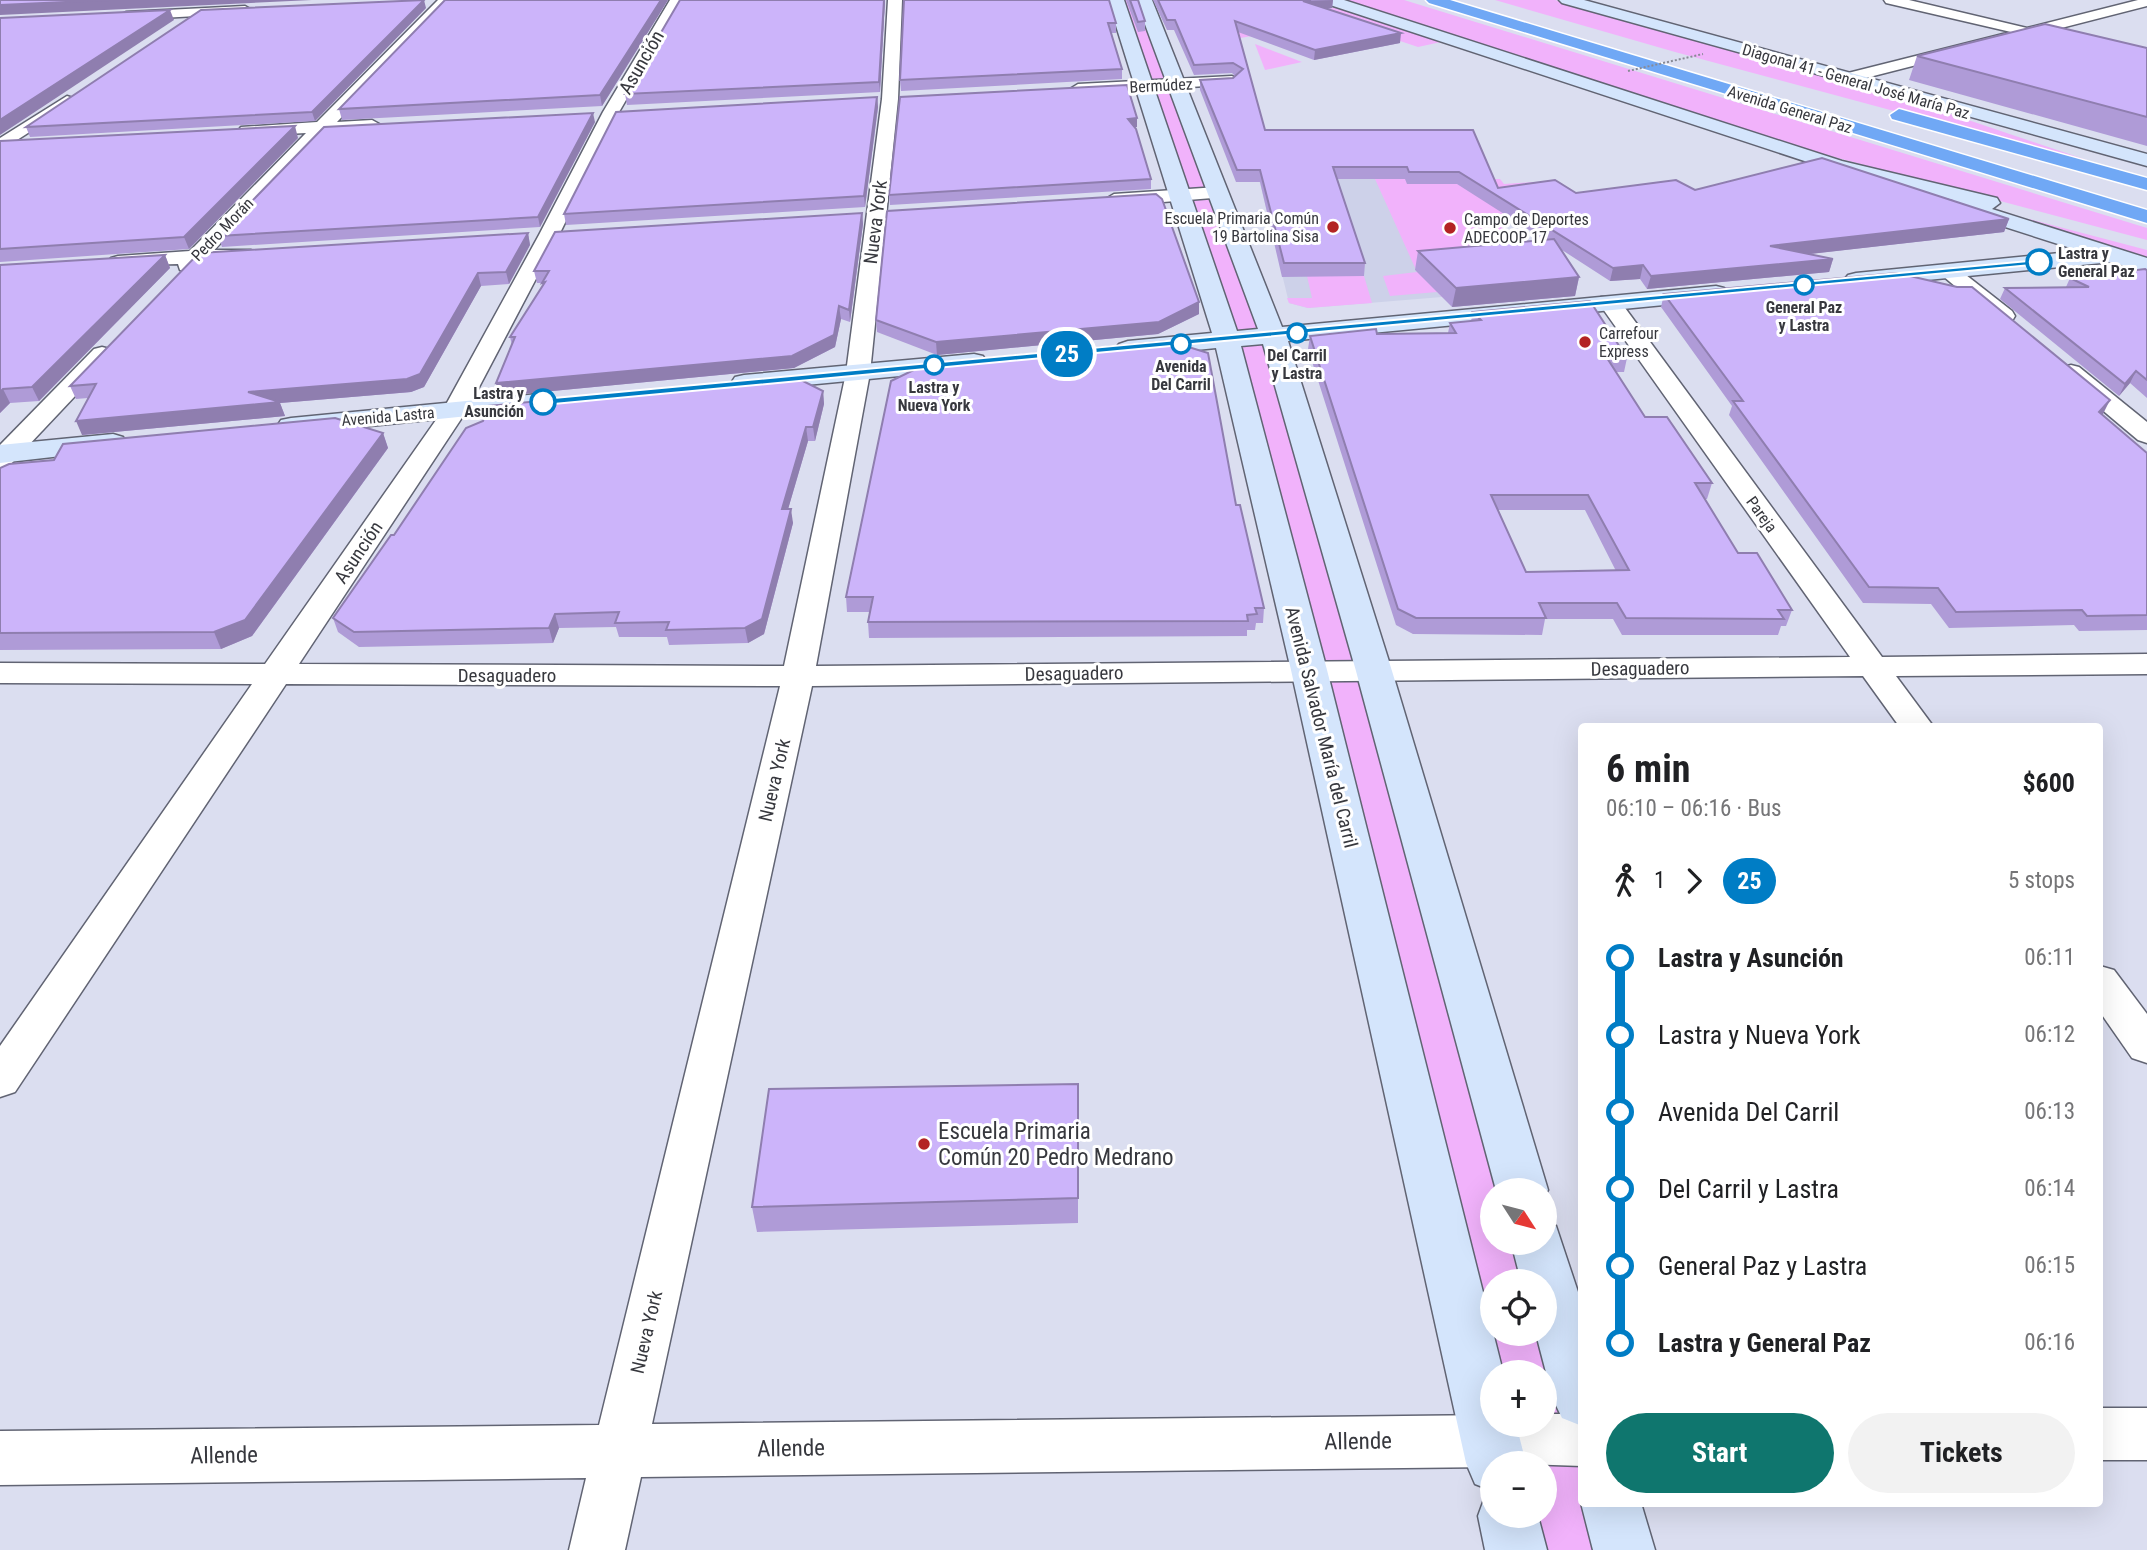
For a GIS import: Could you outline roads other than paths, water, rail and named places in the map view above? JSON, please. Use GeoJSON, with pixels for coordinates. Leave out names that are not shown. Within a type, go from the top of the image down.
{"type":"FeatureCollection","features":[{"type":"Feature","properties":{"kind":"highway","name":"Avenida General Paz"},"geometry":{"type":"LineString","coordinates":[[1433,0],[2147,217]]}},
{"type":"Feature","properties":{"kind":"highway","name":"Avenida General Paz"},"geometry":{"type":"LineString","coordinates":[[1472,0],[2147,201]]}},
{"type":"Feature","properties":{"kind":"highway"},"geometry":{"type":"LineString","coordinates":[[1596,37],[1724,69]]}},
{"type":"Feature","properties":{"kind":"highway"},"geometry":{"type":"LineString","coordinates":[[1881,110],[2147,184]]}},
{"type":"Feature","properties":{"kind":"street"},"geometry":{"type":"LineString","coordinates":[[176,27],[216,0]]}},
{"type":"Feature","properties":{"kind":"street","name":"Pedro Morán"},"geometry":{"type":"LineString","coordinates":[[177,277],[446,0]]}},
{"type":"Feature","properties":{"kind":"street"},"geometry":{"type":"LineString","coordinates":[[418,2],[456,0]]}},
{"type":"Feature","properties":{"kind":"street","name":"Asunción"},"geometry":{"type":"LineString","coordinates":[[0,1080],[455,410],[550,235],[611,112],[677,0]]}},
{"type":"Feature","properties":{"kind":"street","name":"Nueva York"},"geometry":{"type":"LineString","coordinates":[[597,1550],[798,676],[858,373],[891,99],[895,0]]}},
{"type":"Feature","properties":{"kind":"street","name":"Avenida Salvador María del Carril"},"geometry":{"type":"LineString","coordinates":[[1116,0],[1227,340],[1309,670],[1493,1451]]}},
{"type":"Feature","properties":{"kind":"street"},"geometry":{"type":"LineString","coordinates":[[1144,0],[1273,335],[1374,671],[1519,1178]]}},
{"type":"Feature","properties":{"kind":"street"},"geometry":{"type":"LineString","coordinates":[[1329,0],[2147,266]]}},
{"type":"Feature","properties":{"kind":"street","name":"Diagonal 41 - General José María Paz"},"geometry":{"type":"LineString","coordinates":[[1567,0],[2147,160]]}},
{"type":"Feature","properties":{"kind":"street"},"geometry":{"type":"LineString","coordinates":[[1891,0],[2066,41]]}},
{"type":"Feature","properties":{"kind":"street"},"geometry":{"type":"LineString","coordinates":[[1846,78],[2147,2]]}},
{"type":"Feature","properties":{"kind":"street"},"geometry":{"type":"LineString","coordinates":[[106,17],[253,10]]}},
{"type":"Feature","properties":{"kind":"street","name":"Bermúdez"},"geometry":{"type":"LineString","coordinates":[[1063,90],[1232,81]]}},
{"type":"Feature","properties":{"kind":"street"},"geometry":{"type":"LineString","coordinates":[[0,146],[77,94]]}},
{"type":"Feature","properties":{"kind":"street"},"geometry":{"type":"LineString","coordinates":[[1984,117],[2147,174]]}},
{"type":"Feature","properties":{"kind":"street"},"geometry":{"type":"LineString","coordinates":[[232,132],[389,124]]}},
{"type":"Feature","properties":{"kind":"street"},"geometry":{"type":"LineString","coordinates":[[0,146],[41,144]]}},
{"type":"Feature","properties":{"kind":"street"},"geometry":{"type":"LineString","coordinates":[[1828,163],[2147,245]]}},
{"type":"Feature","properties":{"kind":"street"},"geometry":{"type":"LineString","coordinates":[[1096,201],[1218,193]]}},
{"type":"Feature","properties":{"kind":"street"},"geometry":{"type":"LineString","coordinates":[[522,237],[577,233]]}},
{"type":"Feature","properties":{"kind":"street"},"geometry":{"type":"LineString","coordinates":[[98,263],[264,253]]}},
{"type":"Feature","properties":{"kind":"street"},"geometry":{"type":"LineString","coordinates":[[1827,283],[2113,255]]}},
{"type":"Feature","properties":{"kind":"street"},"geometry":{"type":"LineString","coordinates":[[1950,272],[2022,332]]}},
{"type":"Feature","properties":{"kind":"street"},"geometry":{"type":"LineString","coordinates":[[1101,351],[1745,290]]}},
{"type":"Feature","properties":{"kind":"street","name":"Pareja"},"geometry":{"type":"LineString","coordinates":[[1609,302],[1914,723]]}},
{"type":"Feature","properties":{"kind":"street"},"geometry":{"type":"LineString","coordinates":[[3,456],[120,335]]}},
{"type":"Feature","properties":{"kind":"street"},"geometry":{"type":"LineString","coordinates":[[2053,358],[2147,435]]}},
{"type":"Feature","properties":{"kind":"street"},"geometry":{"type":"LineString","coordinates":[[719,386],[992,360]]}},
{"type":"Feature","properties":{"kind":"street","name":"Avenida Lastra"},"geometry":{"type":"LineString","coordinates":[[266,428],[566,400]]}},
{"type":"Feature","properties":{"kind":"street"},"geometry":{"type":"LineString","coordinates":[[3,456],[144,440]]}},
{"type":"Feature","properties":{"kind":"street","name":"Desaguadero"},"geometry":{"type":"LineString","coordinates":[[0,673],[798,676],[2147,664]]}},
{"type":"Feature","properties":{"kind":"street"},"geometry":{"type":"LineString","coordinates":[[2103,985],[2147,1046]]}},
{"type":"Feature","properties":{"kind":"street"},"geometry":{"type":"LineString","coordinates":[[1541,1255],[1578,1385]]}},
{"type":"Feature","properties":{"kind":"street"},"geometry":{"type":"LineString","coordinates":[[2103,1434],[2147,1434]]}},
{"type":"Feature","properties":{"kind":"street","name":"Allende"},"geometry":{"type":"LineString","coordinates":[[0,1458],[619,1450],[1493,1451],[1578,1440]]}},
{"type":"Feature","properties":{"kind":"street"},"geometry":{"type":"LineString","coordinates":[[1612,1507],[1624,1550]]}},
{"type":"Feature","properties":{"kind":"street"},"geometry":{"type":"LineString","coordinates":[[1511,1528],[1516,1550]]}},
{"type":"Feature","properties":{"kind":"place","name":"Escuela Primaria Común 19 Bartolina Sisa"},"geometry":{"type":"Point","coordinates":[1333,227]}},
{"type":"Feature","properties":{"kind":"place","name":"Campo de Deportes ADECOOP 17"},"geometry":{"type":"Point","coordinates":[1450,228]}},
{"type":"Feature","properties":{"kind":"place","name":"Lastra y General Paz"},"geometry":{"type":"Point","coordinates":[2039,262]}},
{"type":"Feature","properties":{"kind":"place","name":"General Paz y Lastra"},"geometry":{"type":"Point","coordinates":[1804,285]}},
{"type":"Feature","properties":{"kind":"place","name":"Del Carril y Lastra"},"geometry":{"type":"Point","coordinates":[1297,333]}},
{"type":"Feature","properties":{"kind":"place","name":"Carrefour Express"},"geometry":{"type":"Point","coordinates":[1585,342]}},
{"type":"Feature","properties":{"kind":"place","name":"Avenida Del Carril"},"geometry":{"type":"Point","coordinates":[1181,344]}},
{"type":"Feature","properties":{"kind":"place","name":"Lastra y Nueva York"},"geometry":{"type":"Point","coordinates":[934,365]}},
{"type":"Feature","properties":{"kind":"place","name":"Lastra y Asunción"},"geometry":{"type":"Point","coordinates":[543,402]}},
{"type":"Feature","properties":{"kind":"place","name":"Escuela Primaria Común 20 Pedro Medrano"},"geometry":{"type":"Point","coordinates":[924,1144]}}]}
